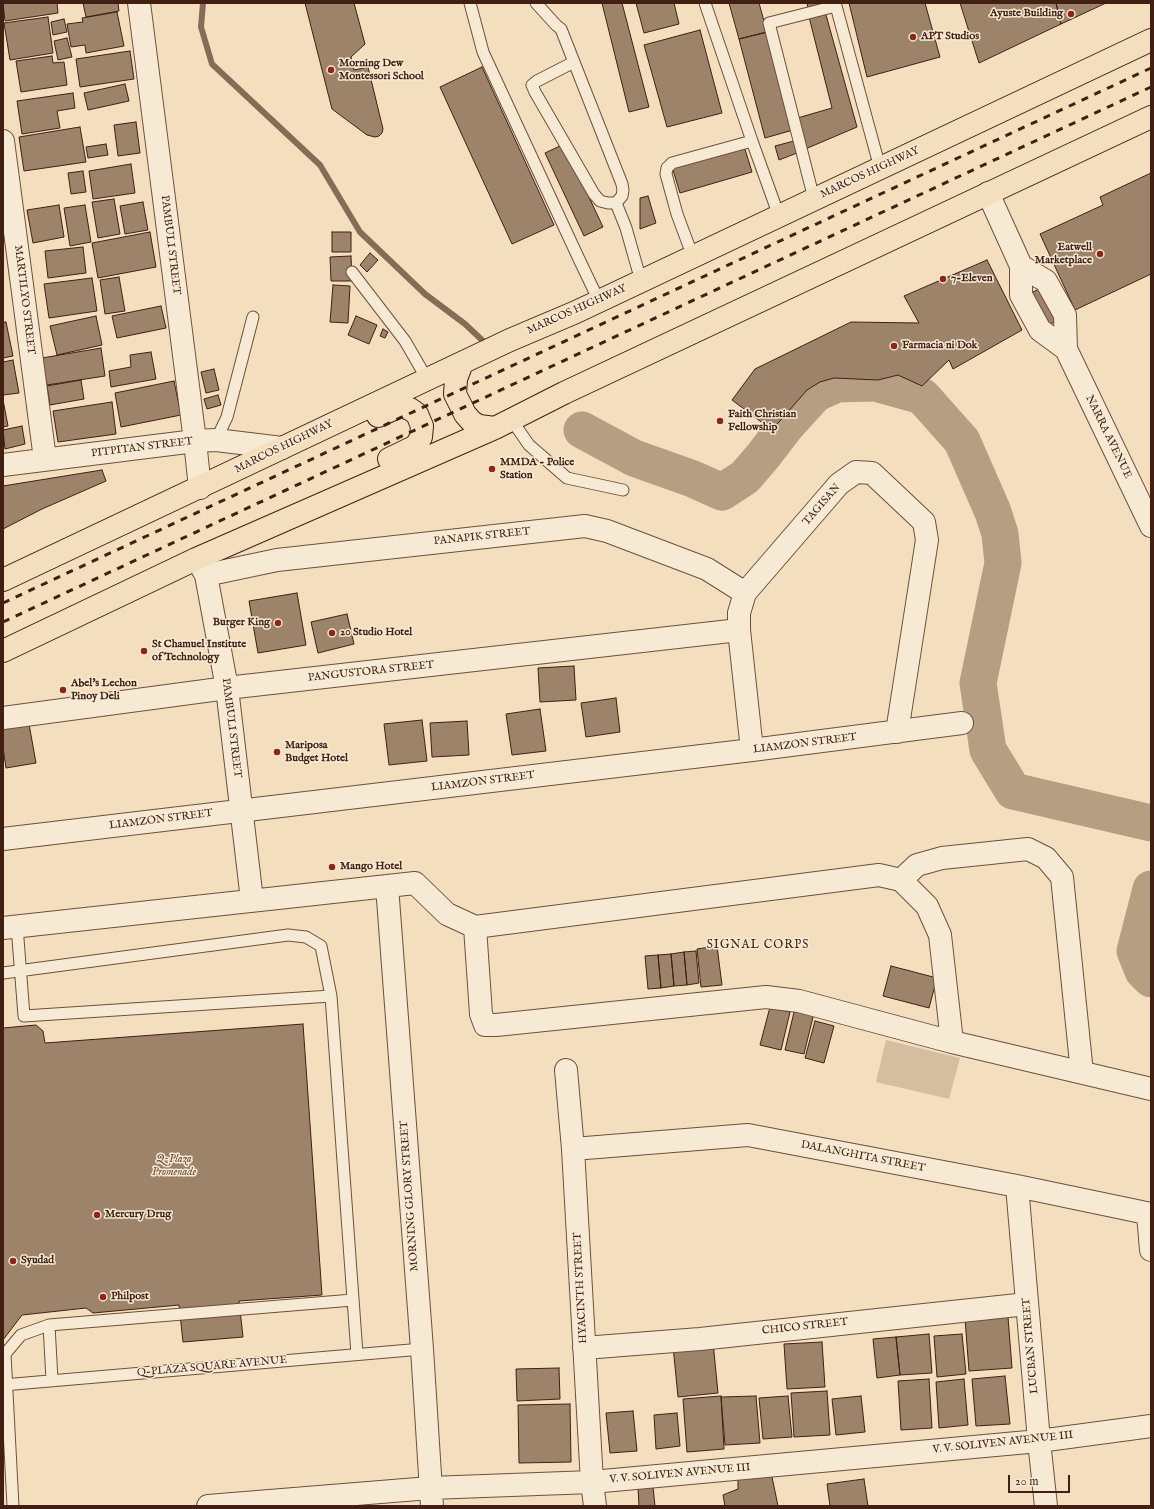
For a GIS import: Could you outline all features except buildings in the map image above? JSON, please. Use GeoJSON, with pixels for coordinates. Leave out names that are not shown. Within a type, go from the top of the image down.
{"type":"FeatureCollection","features":[{"type":"Feature","properties":{"kind":"main road","name":"MARCOS HIGHWAY"},"geometry":{"type":"LineString","coordinates":[[3,580],[510,340],[599,301],[693,257],[1151,40]]}},
{"type":"Feature","properties":{"kind":"main road"},"geometry":{"type":"LineString","coordinates":[[3,651],[201,567],[503,424],[564,393],[1151,117]]}},
{"type":"Feature","properties":{"kind":"main road"},"geometry":{"type":"LineString","coordinates":[[472,359],[456,379],[455,394],[464,414],[472,422],[479,426],[503,424]]}},
{"type":"Feature","properties":{"kind":"main road"},"geometry":{"type":"LineString","coordinates":[[200,488],[227,486],[400,406],[410,409],[417,414],[422,426],[421,437],[416,446],[216,538],[201,567]]}},
{"type":"Feature","properties":{"kind":"street","name":"PAMBULI STREET"},"geometry":{"type":"LineString","coordinates":[[140,3],[206,441],[200,488]]}},
{"type":"Feature","properties":{"kind":"street","name":"MARTILYO STREET"},"geometry":{"type":"LineString","coordinates":[[3,141],[45,460]]}},
{"type":"Feature","properties":{"kind":"street","name":"NARRA AVENUE"},"geometry":{"type":"LineString","coordinates":[[988,193],[1021,266],[1021,295],[1040,330],[1066,349]]}},
{"type":"Feature","properties":{"kind":"street","name":"NARRA AVENUE"},"geometry":{"type":"LineString","coordinates":[[1021,266],[1046,280],[1062,308],[1065,315],[1066,349],[1151,526]]}},
{"type":"Feature","properties":{"kind":"street","name":"PITPITAN STREET"},"geometry":{"type":"LineString","coordinates":[[3,465],[206,441],[282,448]]}},
{"type":"Feature","properties":{"kind":"street","name":"TAGISAN"},"geometry":{"type":"LineString","coordinates":[[752,750],[739,630],[739,613],[745,593],[839,484],[856,472],[872,473],[924,522],[927,540],[897,732]]}},
{"type":"Feature","properties":{"kind":"street","name":"PANAPIK STREET"},"geometry":{"type":"LineString","coordinates":[[201,567],[585,526],[607,531],[707,569],[745,593]]}},
{"type":"Feature","properties":{"kind":"street","name":"PAMBULI STREET"},"geometry":{"type":"LineString","coordinates":[[201,567],[227,688],[252,900]]}},
{"type":"Feature","properties":{"kind":"street","name":"PANGUSTORA STREET"},"geometry":{"type":"LineString","coordinates":[[3,718],[227,688],[739,630]]}},
{"type":"Feature","properties":{"kind":"street","name":"LIAMZON STREET"},"geometry":{"type":"LineString","coordinates":[[3,839],[752,750],[962,723]]}},
{"type":"Feature","properties":{"kind":"street"},"geometry":{"type":"LineString","coordinates":[[901,880],[917,865],[942,858],[1028,850],[1046,858],[1062,877],[1082,1073]]}},
{"type":"Feature","properties":{"kind":"street"},"geometry":{"type":"LineString","coordinates":[[10,927],[415,883],[447,914],[475,927],[879,875],[901,880],[927,906],[940,935],[952,1042]]}},
{"type":"Feature","properties":{"kind":"street","name":"MORNING GLORY STREET"},"geometry":{"type":"LineString","coordinates":[[387,886],[422,1349],[431,1497]]}},
{"type":"Feature","properties":{"kind":"street"},"geometry":{"type":"LineString","coordinates":[[475,927],[481,1014],[485,1025],[766,997],[799,1001],[952,1042],[1151,1088]]}},
{"type":"Feature","properties":{"kind":"street","name":"HYACINTH STREET"},"geometry":{"type":"LineString","coordinates":[[566,1070],[573,1149],[592,1482],[595,1506]]}},
{"type":"Feature","properties":{"kind":"street","name":"DALANGHITA STREET"},"geometry":{"type":"LineString","coordinates":[[573,1149],[748,1135],[1017,1186],[1150,1214]]}},
{"type":"Feature","properties":{"kind":"street","name":"LUCBAN STREET"},"geometry":{"type":"LineString","coordinates":[[1017,1186],[1046,1506]]}},
{"type":"Feature","properties":{"kind":"street"},"geometry":{"type":"LineString","coordinates":[[1150,1214],[1151,1250]]}},
{"type":"Feature","properties":{"kind":"street","name":"CHICO STREET"},"geometry":{"type":"LineString","coordinates":[[584,1348],[700,1339],[1027,1304]]}},
{"type":"Feature","properties":{"kind":"street","name":"V. V. SOLIVEN AVENUE III"},"geometry":{"type":"LineString","coordinates":[[208,1506],[431,1497],[1039,1441],[1151,1426]]}},
{"type":"Feature","properties":{"kind":"lane"},"geometry":{"type":"LineString","coordinates":[[470,3],[483,52],[599,301]]}},
{"type":"Feature","properties":{"kind":"lane"},"geometry":{"type":"LineString","coordinates":[[536,3],[561,29],[574,62],[622,184],[622,196],[616,203],[600,201],[594,194],[532,86],[536,81],[574,62]]}},
{"type":"Feature","properties":{"kind":"lane"},"geometry":{"type":"LineString","coordinates":[[705,3],[779,216]]}},
{"type":"Feature","properties":{"kind":"lane"},"geometry":{"type":"LineString","coordinates":[[814,199],[769,23],[836,6],[880,168]]}},
{"type":"Feature","properties":{"kind":"lane"},"geometry":{"type":"LineString","coordinates":[[693,257],[677,214],[666,174],[667,168],[672,163],[752,141]]}},
{"type":"Feature","properties":{"kind":"lane"},"geometry":{"type":"LineString","coordinates":[[616,203],[626,228],[641,281]]}},
{"type":"Feature","properties":{"kind":"lane"},"geometry":{"type":"LineString","coordinates":[[352,272],[405,341],[427,379]]}},
{"type":"Feature","properties":{"kind":"lane"},"geometry":{"type":"LineString","coordinates":[[206,441],[227,418],[253,317]]}},
{"type":"Feature","properties":{"kind":"lane"},"geometry":{"type":"LineString","coordinates":[[503,424],[567,478],[623,490]]}},
{"type":"Feature","properties":{"kind":"lane"},"geometry":{"type":"LineString","coordinates":[[10,927],[21,970],[24,1016],[331,996]]}},
{"type":"Feature","properties":{"kind":"lane"},"geometry":{"type":"LineString","coordinates":[[3,973],[288,935],[306,937],[321,946],[331,996],[357,1354]]}},
{"type":"Feature","properties":{"kind":"lane"},"geometry":{"type":"LineString","coordinates":[[13,1506],[5,1384],[5,1354],[21,1335],[49,1325],[353,1300]]}},
{"type":"Feature","properties":{"kind":"lane"},"geometry":{"type":"LineString","coordinates":[[49,1325],[52,1380]]}},
{"type":"Feature","properties":{"kind":"lane","name":"Q-PLAZA SQUARE AVENUE"},"geometry":{"type":"LineString","coordinates":[[5,1384],[422,1349]]}},
{"type":"Feature","properties":{"kind":"shaded area"},"geometry":{"type":"Polygon","coordinates":[[[886,1040],[960,1058],[949,1099],[876,1082],[886,1040]]]}},
{"type":"Feature","properties":{"kind":"waterway"},"geometry":{"type":"LineString","coordinates":[[203,3],[201,27],[212,64],[320,165],[360,232],[425,294],[465,324],[482,340]]}},
{"type":"Feature","properties":{"kind":"waterway"},"geometry":{"type":"LineString","coordinates":[[582,430],[634,458],[693,479],[722,492],[745,477],[786,426],[815,394],[837,384],[875,383],[922,396],[962,441],[993,512],[1000,534],[1003,563],[978,683],[988,750],[1013,791],[1151,823]]}},
{"type":"Feature","properties":{"kind":"waterway"},"geometry":{"type":"LineString","coordinates":[[1151,889],[1135,951],[1143,971],[1151,979]]}},
{"type":"Feature","properties":{"kind":"railway"},"geometry":{"type":"LineString","coordinates":[[3,603],[1151,68]]}},
{"type":"Feature","properties":{"kind":"railway"},"geometry":{"type":"LineString","coordinates":[[3,622],[1151,87]]}},
{"type":"Feature","properties":{"kind":"place","name":"Ayuste Building"},"geometry":{"type":"Point","coordinates":[1071,14]}},
{"type":"Feature","properties":{"kind":"place","name":"APT Studios"},"geometry":{"type":"Point","coordinates":[913,37]}},
{"type":"Feature","properties":{"kind":"place","name":"Morning Dew Montessori School"},"geometry":{"type":"Point","coordinates":[331,70]}},
{"type":"Feature","properties":{"kind":"place","name":"Eatwell Marketplace"},"geometry":{"type":"Point","coordinates":[1100,254]}},
{"type":"Feature","properties":{"kind":"place","name":"7-Eleven"},"geometry":{"type":"Point","coordinates":[943,279]}},
{"type":"Feature","properties":{"kind":"place","name":"Farmacia ni Dok"},"geometry":{"type":"Point","coordinates":[894,346]}},
{"type":"Feature","properties":{"kind":"place","name":"Faith Christian Fellowship"},"geometry":{"type":"Point","coordinates":[720,421]}},
{"type":"Feature","properties":{"kind":"place","name":"MMDA - Police Station"},"geometry":{"type":"Point","coordinates":[492,469]}},
{"type":"Feature","properties":{"kind":"place","name":"Burger King"},"geometry":{"type":"Point","coordinates":[278,623]}},
{"type":"Feature","properties":{"kind":"place","name":"20 Studio Hotel"},"geometry":{"type":"Point","coordinates":[332,633]}},
{"type":"Feature","properties":{"kind":"place","name":"St Chamuel Institute of Technology"},"geometry":{"type":"Point","coordinates":[144,651]}},
{"type":"Feature","properties":{"kind":"place","name":"Abel's Lechon Pinoy Deli"},"geometry":{"type":"Point","coordinates":[63,690]}},
{"type":"Feature","properties":{"kind":"place","name":"Mariposa Budget Hotel"},"geometry":{"type":"Point","coordinates":[277,752]}},
{"type":"Feature","properties":{"kind":"place","name":"Mango Hotel"},"geometry":{"type":"Point","coordinates":[332,867]}},
{"type":"Feature","properties":{"kind":"place","name":"Mercury Drug"},"geometry":{"type":"Point","coordinates":[97,1215]}},
{"type":"Feature","properties":{"kind":"place","name":"Syudad"},"geometry":{"type":"Point","coordinates":[13,1261]}},
{"type":"Feature","properties":{"kind":"place","name":"Philpost"},"geometry":{"type":"Point","coordinates":[103,1297]}},
{"type":"Feature","properties":{"kind":"district","name":"SIGNAL CORPS"},"geometry":{"type":"Point","coordinates":[758,946]}},
{"type":"Feature","properties":{"kind":"park label","name":"Q-Plaza Promenade"},"geometry":{"type":"Point","coordinates":[174,1166]}}]}
